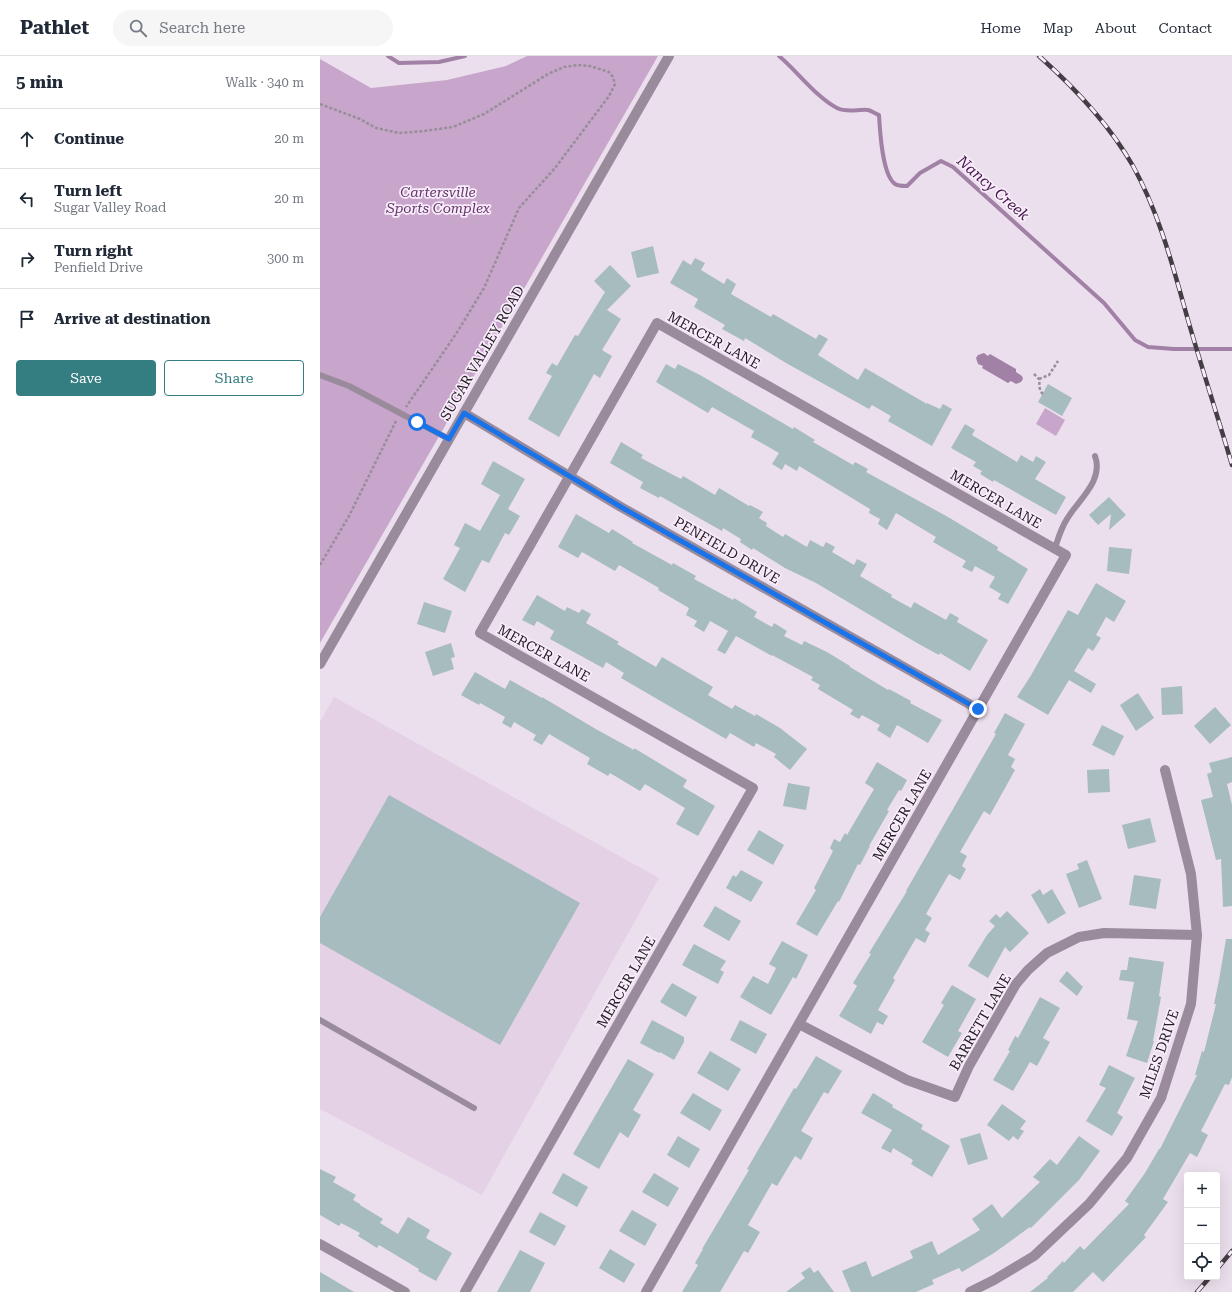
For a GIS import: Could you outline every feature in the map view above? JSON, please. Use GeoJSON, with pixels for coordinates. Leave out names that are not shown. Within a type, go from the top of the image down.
{"type":"FeatureCollection","features":[{"type":"Feature","properties":{"kind":"street","name":"SUGAR VALLEY ROAD"},"geometry":{"type":"LineString","coordinates":[[320,664],[669,56]]}},
{"type":"Feature","properties":{"kind":"street","name":"MERCER LANE"},"geometry":{"type":"LineString","coordinates":[[465,1292],[753,788],[480,633],[657,323],[1066,555],[646,1292]]}},
{"type":"Feature","properties":{"kind":"street","name":"PENFIELD DRIVE"},"geometry":{"type":"LineString","coordinates":[[464,413],[570,476],[978,709]]}},
{"type":"Feature","properties":{"kind":"street","name":"MILES DRIVE"},"geometry":{"type":"LineString","coordinates":[[970,1292],[994,1280],[1034,1256],[1089,1204],[1127,1158],[1161,1098],[1191,1004],[1197,935],[1191,874],[1165,770]]}},
{"type":"Feature","properties":{"kind":"street","name":"BARRETT LANE"},"geometry":{"type":"LineString","coordinates":[[799,1024],[907,1080],[955,1097],[969,1066],[1016,984],[1028,970],[1047,954],[1079,937],[1104,933],[1197,935]]}},
{"type":"Feature","properties":{"kind":"street"},"geometry":{"type":"LineString","coordinates":[[320,1244],[405,1292]]}},
{"type":"Feature","properties":{"kind":"lane"},"geometry":{"type":"LineString","coordinates":[[320,374],[349,386],[449,439]]}},
{"type":"Feature","properties":{"kind":"lane"},"geometry":{"type":"LineString","coordinates":[[1055,548],[1067,518],[1083,498],[1095,478],[1097,468],[1095,456]]}},
{"type":"Feature","properties":{"kind":"lane"},"geometry":{"type":"LineString","coordinates":[[320,1020],[474,1108]]}},
{"type":"Feature","properties":{"kind":"path"},"geometry":{"type":"LineString","coordinates":[[320,104],[360,119],[376,128],[399,133],[453,127],[484,114],[548,74],[564,67],[578,64],[609,72],[613,77],[615,84],[606,101],[555,168],[519,208],[484,288],[456,334],[401,413],[349,516],[320,565]]}},
{"type":"Feature","properties":{"kind":"path"},"geometry":{"type":"LineString","coordinates":[[1039,379],[1049,375],[1058,361]]}},
{"type":"Feature","properties":{"kind":"path"},"geometry":{"type":"LineString","coordinates":[[1034,374],[1039,379],[1039,386],[1043,394]]}},
{"type":"Feature","properties":{"kind":"shaded area"},"geometry":{"type":"Polygon","coordinates":[[[984,353],[988,356],[990,354],[1016,369],[1016,372],[1022,376],[1023,379],[1021,382],[1016,384],[1011,381],[1008,383],[982,368],[983,366],[978,364],[976,358],[978,355],[984,353]]]}},
{"type":"Feature","properties":{"kind":"shaded area"},"geometry":{"type":"Polygon","coordinates":[[[334,697],[659,878],[482,1195],[320,1109],[320,722],[334,697]]]}},
{"type":"Feature","properties":{"kind":"green space","name":"Cartersville Sports Complex"},"geometry":{"type":"Polygon","coordinates":[[[527,56],[658,56],[320,643],[320,59],[371,88],[447,80],[506,66],[527,56]]]}},
{"type":"Feature","properties":{"kind":"green space"},"geometry":{"type":"Polygon","coordinates":[[[1045,408],[1065,420],[1056,436],[1036,424],[1045,408]]]}},
{"type":"Feature","properties":{"kind":"building"},"geometry":{"type":"Polygon","coordinates":[[[653,246],[659,273],[637,278],[631,252],[653,246]]]}},
{"type":"Feature","properties":{"kind":"building"},"geometry":{"type":"Polygon","coordinates":[[[695,258],[705,263],[701,270],[724,284],[727,278],[736,284],[731,294],[771,317],[773,314],[816,339],[819,334],[828,339],[818,355],[858,380],[865,368],[927,404],[940,409],[943,404],[952,409],[932,446],[888,421],[891,416],[872,405],[869,409],[786,363],[745,338],[744,341],[722,329],[725,325],[694,307],[698,299],[670,283],[683,260],[691,265],[695,258]]]}},
{"type":"Feature","properties":{"kind":"building"},"geometry":{"type":"Polygon","coordinates":[[[610,265],[631,286],[607,310],[621,319],[602,350],[612,356],[600,378],[594,374],[559,437],[528,419],[552,376],[546,373],[552,363],[557,366],[575,335],[578,336],[605,292],[594,281],[610,265]]]}},
{"type":"Feature","properties":{"kind":"building"},"geometry":{"type":"Polygon","coordinates":[[[666,364],[675,369],[678,364],[700,375],[793,429],[794,427],[815,440],[813,442],[853,465],[855,462],[868,469],[866,472],[948,517],[998,547],[997,550],[1028,569],[1008,604],[998,599],[1001,594],[989,587],[995,577],[975,566],[972,572],[962,567],[966,561],[933,542],[936,537],[896,513],[887,530],[878,524],[880,519],[869,513],[870,509],[799,466],[797,471],[785,464],[782,470],[772,464],[779,453],[751,437],[754,431],[712,407],[708,413],[656,382],[666,364]]]}},
{"type":"Feature","properties":{"kind":"building"},"geometry":{"type":"Polygon","coordinates":[[[1048,384],[1072,398],[1062,416],[1038,402],[1048,384]]]}},
{"type":"Feature","properties":{"kind":"building"},"geometry":{"type":"Polygon","coordinates":[[[965,424],[975,430],[972,435],[1017,462],[1021,455],[1033,462],[1036,456],[1046,462],[1035,479],[1066,497],[1056,515],[994,480],[993,482],[980,474],[982,471],[973,466],[976,462],[951,448],[965,424]]]}},
{"type":"Feature","properties":{"kind":"building"},"geometry":{"type":"Polygon","coordinates":[[[621,442],[643,455],[641,458],[681,479],[683,476],[715,495],[719,488],[749,506],[750,505],[763,512],[759,518],[767,523],[766,526],[783,537],[785,534],[807,547],[810,540],[823,547],[826,542],[835,547],[832,552],[854,565],[857,559],[867,564],[860,576],[892,595],[891,597],[911,608],[914,602],[946,620],[950,613],[959,618],[957,622],[988,640],[970,671],[940,653],[939,655],[917,643],[816,583],[785,568],[753,548],[752,550],[740,542],[741,539],[723,528],[722,531],[660,496],[659,498],[640,488],[643,482],[610,463],[621,442]]]}},
{"type":"Feature","properties":{"kind":"building"},"geometry":{"type":"Polygon","coordinates":[[[493,461],[525,479],[508,509],[520,516],[509,535],[505,533],[489,563],[482,560],[465,592],[443,579],[460,548],[454,545],[465,523],[480,531],[500,495],[481,484],[493,461]]]}},
{"type":"Feature","properties":{"kind":"building"},"geometry":{"type":"Polygon","coordinates":[[[1109,497],[1126,515],[1109,530],[1111,514],[1098,525],[1089,515],[1109,497]]]}},
{"type":"Feature","properties":{"kind":"building"},"geometry":{"type":"Polygon","coordinates":[[[576,514],[609,533],[612,529],[633,542],[632,543],[672,565],[673,563],[696,576],[694,579],[733,600],[734,598],[757,612],[754,617],[772,627],[774,623],[787,631],[784,636],[802,645],[804,641],[827,652],[888,690],[889,689],[911,701],[910,703],[942,720],[928,743],[897,725],[890,738],[877,730],[880,725],[862,715],[859,719],[850,714],[853,710],[818,689],[820,685],[811,680],[813,677],[736,636],[725,654],[717,650],[728,631],[710,621],[704,632],[694,626],[697,621],[686,615],[689,608],[658,590],[659,588],[619,565],[615,571],[582,552],[578,558],[558,547],[576,514]]]}},
{"type":"Feature","properties":{"kind":"building"},"geometry":{"type":"Polygon","coordinates":[[[1109,547],[1132,549],[1129,574],[1107,571],[1109,547]]]}},
{"type":"Feature","properties":{"kind":"building"},"geometry":{"type":"Polygon","coordinates":[[[1096,583],[1126,601],[1114,622],[1106,617],[1096,635],[1101,638],[1093,651],[1088,648],[1074,671],[1096,684],[1091,693],[1069,680],[1048,715],[1017,697],[1068,610],[1078,615],[1096,583]]]}},
{"type":"Feature","properties":{"kind":"building"},"geometry":{"type":"Polygon","coordinates":[[[537,595],[565,611],[567,607],[579,613],[582,609],[591,614],[586,623],[619,642],[617,644],[656,667],[662,657],[713,687],[708,695],[732,709],[735,705],[755,716],[756,714],[780,728],[807,749],[790,770],[774,757],[776,754],[756,743],[754,747],[730,733],[726,739],[621,678],[624,673],[606,662],[603,668],[550,639],[554,631],[537,621],[534,626],[522,620],[537,595]]]}},
{"type":"Feature","properties":{"kind":"building"},"geometry":{"type":"Polygon","coordinates":[[[424,602],[452,611],[445,633],[417,624],[424,602]]]}},
{"type":"Feature","properties":{"kind":"building"},"geometry":{"type":"Polygon","coordinates":[[[451,643],[455,657],[451,658],[454,669],[433,676],[425,652],[451,643]]]}},
{"type":"Feature","properties":{"kind":"building"},"geometry":{"type":"Polygon","coordinates":[[[475,672],[505,689],[510,680],[634,750],[634,748],[687,780],[683,787],[715,806],[698,836],[676,824],[685,808],[645,784],[640,791],[610,773],[608,776],[587,764],[590,758],[549,734],[542,745],[533,740],[536,735],[514,722],[511,728],[502,723],[505,717],[480,703],[479,705],[461,695],[475,672]]]}},
{"type":"Feature","properties":{"kind":"building"},"geometry":{"type":"Polygon","coordinates":[[[1182,686],[1183,714],[1162,715],[1161,688],[1182,686]]]}},
{"type":"Feature","properties":{"kind":"building"},"geometry":{"type":"Polygon","coordinates":[[[1138,693],[1154,718],[1136,731],[1120,705],[1138,693]]]}},
{"type":"Feature","properties":{"kind":"building"},"geometry":{"type":"Polygon","coordinates":[[[1215,707],[1231,725],[1210,744],[1194,726],[1215,707]]]}},
{"type":"Feature","properties":{"kind":"building"},"geometry":{"type":"Polygon","coordinates":[[[1005,713],[1025,724],[1008,755],[1015,759],[1011,767],[1015,770],[990,815],[984,811],[960,852],[967,856],[962,866],[966,869],[960,880],[949,874],[926,914],[932,918],[925,930],[930,933],[925,943],[916,938],[893,978],[895,980],[878,1010],[888,1016],[883,1025],[877,1022],[871,1034],[839,1016],[857,986],[853,983],[871,954],[869,953],[907,891],[996,734],[994,733],[1005,713]]]}},
{"type":"Feature","properties":{"kind":"building"},"geometry":{"type":"Polygon","coordinates":[[[1102,725],[1124,736],[1114,756],[1092,745],[1102,725]]]}},
{"type":"Feature","properties":{"kind":"building"},"geometry":{"type":"Polygon","coordinates":[[[1232,757],[1232,782],[1227,784],[1232,805],[1232,906],[1223,907],[1221,859],[1216,860],[1201,800],[1213,797],[1207,774],[1212,772],[1209,763],[1232,757]]]}},
{"type":"Feature","properties":{"kind":"building"},"geometry":{"type":"Polygon","coordinates":[[[877,762],[907,780],[887,810],[889,811],[860,865],[858,864],[839,902],[838,901],[817,936],[796,924],[816,890],[814,888],[833,851],[830,848],[834,839],[840,842],[845,833],[847,835],[874,789],[865,783],[877,762]]]}},
{"type":"Feature","properties":{"kind":"building"},"geometry":{"type":"Polygon","coordinates":[[[1109,769],[1110,792],[1088,793],[1087,770],[1109,769]]]}},
{"type":"Feature","properties":{"kind":"building"},"geometry":{"type":"Polygon","coordinates":[[[788,783],[810,787],[806,810],[783,806],[788,783]]]}},
{"type":"Feature","properties":{"kind":"building"},"geometry":{"type":"Polygon","coordinates":[[[389,795],[580,903],[500,1045],[320,943],[320,917],[389,795]]]}},
{"type":"Feature","properties":{"kind":"building"},"geometry":{"type":"Polygon","coordinates":[[[1150,818],[1156,842],[1128,849],[1122,825],[1150,818]]]}},
{"type":"Feature","properties":{"kind":"building"},"geometry":{"type":"Polygon","coordinates":[[[759,830],[784,845],[773,865],[747,850],[759,830]]]}},
{"type":"Feature","properties":{"kind":"building"},"geometry":{"type":"Polygon","coordinates":[[[1087,860],[1102,899],[1079,908],[1066,874],[1079,869],[1077,864],[1087,860]]]}},
{"type":"Feature","properties":{"kind":"building"},"geometry":{"type":"Polygon","coordinates":[[[741,870],[763,882],[751,902],[726,888],[733,875],[736,877],[741,870]]]}},
{"type":"Feature","properties":{"kind":"building"},"geometry":{"type":"Polygon","coordinates":[[[1134,875],[1161,879],[1156,909],[1129,905],[1134,875]]]}},
{"type":"Feature","properties":{"kind":"building"},"geometry":{"type":"Polygon","coordinates":[[[1040,889],[1043,895],[1052,889],[1066,913],[1048,924],[1031,895],[1040,889]]]}},
{"type":"Feature","properties":{"kind":"building"},"geometry":{"type":"Polygon","coordinates":[[[715,906],[741,921],[729,941],[703,926],[715,906]]]}},
{"type":"Feature","properties":{"kind":"building"},"geometry":{"type":"Polygon","coordinates":[[[1007,911],[1029,933],[1010,952],[1005,947],[988,978],[968,966],[987,935],[995,926],[989,921],[996,914],[1000,918],[1007,911]]]}},
{"type":"Feature","properties":{"kind":"building"},"geometry":{"type":"Polygon","coordinates":[[[1226,939],[1232,939],[1232,1077],[1229,1085],[1225,1084],[1201,1131],[1208,1135],[1197,1157],[1190,1153],[1163,1199],[1168,1202],[1144,1235],[1146,1237],[1103,1282],[1093,1272],[1073,1292],[1030,1292],[1048,1278],[1047,1277],[1063,1261],[1064,1263],[1080,1246],[1084,1250],[1129,1204],[1125,1201],[1160,1149],[1197,1075],[1195,1075],[1202,1051],[1204,1052],[1216,1004],[1214,1004],[1226,939]]]}},
{"type":"Feature","properties":{"kind":"building"},"geometry":{"type":"Polygon","coordinates":[[[782,941],[808,955],[796,979],[793,977],[771,1015],[740,997],[753,976],[768,984],[776,968],[769,964],[782,941]]]}},
{"type":"Feature","properties":{"kind":"building"},"geometry":{"type":"Polygon","coordinates":[[[694,944],[726,961],[720,970],[724,972],[718,984],[682,965],[694,944]]]}},
{"type":"Feature","properties":{"kind":"building"},"geometry":{"type":"Polygon","coordinates":[[[1129,957],[1164,962],[1159,996],[1161,997],[1154,1041],[1147,1063],[1126,1056],[1138,1021],[1127,1019],[1134,982],[1119,980],[1121,970],[1127,970],[1129,957]]]}},
{"type":"Feature","properties":{"kind":"building"},"geometry":{"type":"Polygon","coordinates":[[[1067,971],[1083,987],[1077,996],[1059,981],[1067,971]]]}},
{"type":"Feature","properties":{"kind":"building"},"geometry":{"type":"Polygon","coordinates":[[[672,983],[697,997],[686,1017],[660,1002],[672,983]]]}},
{"type":"Feature","properties":{"kind":"building"},"geometry":{"type":"Polygon","coordinates":[[[952,985],[976,999],[958,1031],[962,1033],[948,1057],[922,1042],[944,1005],[941,1003],[952,985]]]}},
{"type":"Feature","properties":{"kind":"building"},"geometry":{"type":"Polygon","coordinates":[[[1040,997],[1060,1008],[1043,1038],[1050,1042],[1037,1066],[1030,1062],[1013,1091],[993,1080],[1010,1051],[1008,1050],[1015,1036],[1018,1038],[1040,997]]]}},
{"type":"Feature","properties":{"kind":"building"},"geometry":{"type":"Polygon","coordinates":[[[652,1020],[684,1037],[684,1042],[674,1060],[640,1043],[652,1020]]]}},
{"type":"Feature","properties":{"kind":"building"},"geometry":{"type":"Polygon","coordinates":[[[740,1020],[767,1034],[756,1054],[730,1040],[740,1020]]]}},
{"type":"Feature","properties":{"kind":"building"},"geometry":{"type":"Polygon","coordinates":[[[710,1051],[741,1069],[728,1091],[697,1073],[710,1051]]]}},
{"type":"Feature","properties":{"kind":"building"},"geometry":{"type":"Polygon","coordinates":[[[816,1056],[842,1071],[828,1094],[824,1092],[801,1131],[813,1138],[801,1160],[795,1156],[777,1186],[772,1183],[748,1225],[760,1232],[748,1253],[744,1251],[720,1292],[682,1292],[698,1265],[695,1263],[702,1249],[749,1170],[747,1169],[794,1088],[796,1089],[816,1056]]]}},
{"type":"Feature","properties":{"kind":"building"},"geometry":{"type":"Polygon","coordinates":[[[628,1059],[654,1074],[633,1110],[641,1115],[628,1138],[620,1132],[599,1169],[573,1154],[628,1059]]]}},
{"type":"Feature","properties":{"kind":"building"},"geometry":{"type":"Polygon","coordinates":[[[1109,1065],[1135,1078],[1117,1113],[1123,1117],[1112,1136],[1086,1121],[1106,1088],[1099,1085],[1109,1065]]]}},
{"type":"Feature","properties":{"kind":"building"},"geometry":{"type":"Polygon","coordinates":[[[693,1093],[722,1110],[710,1131],[680,1113],[693,1093]]]}},
{"type":"Feature","properties":{"kind":"building"},"geometry":{"type":"Polygon","coordinates":[[[873,1093],[893,1105],[892,1107],[923,1125],[921,1129],[950,1146],[932,1177],[911,1164],[913,1160],[893,1148],[891,1153],[881,1148],[892,1130],[861,1113],[873,1093]]]}},
{"type":"Feature","properties":{"kind":"building"},"geometry":{"type":"Polygon","coordinates":[[[1002,1104],[1026,1121],[1020,1129],[1024,1131],[1018,1140],[1013,1136],[1009,1141],[987,1125],[1002,1104]]]}},
{"type":"Feature","properties":{"kind":"building"},"geometry":{"type":"Polygon","coordinates":[[[980,1133],[988,1159],[968,1165],[960,1139],[980,1133]]]}},
{"type":"Feature","properties":{"kind":"building"},"geometry":{"type":"Polygon","coordinates":[[[678,1136],[700,1149],[689,1168],[667,1155],[678,1136]]]}},
{"type":"Feature","properties":{"kind":"building"},"geometry":{"type":"Polygon","coordinates":[[[1079,1136],[1100,1151],[1079,1180],[1031,1228],[1030,1227],[994,1253],[962,1272],[959,1268],[932,1280],[934,1284],[916,1292],[851,1292],[842,1271],[866,1261],[872,1277],[913,1258],[910,1251],[932,1241],[938,1255],[980,1230],[972,1219],[992,1204],[1002,1218],[1040,1182],[1033,1177],[1050,1159],[1057,1165],[1079,1136]]]}},
{"type":"Feature","properties":{"kind":"building"},"geometry":{"type":"Polygon","coordinates":[[[320,1169],[336,1177],[333,1182],[356,1195],[353,1200],[383,1219],[380,1223],[398,1234],[408,1217],[430,1230],[426,1238],[452,1253],[436,1281],[379,1245],[377,1248],[358,1236],[360,1233],[341,1223],[339,1226],[320,1215],[320,1169]]]}},
{"type":"Feature","properties":{"kind":"building"},"geometry":{"type":"Polygon","coordinates":[[[563,1173],[588,1187],[577,1207],[552,1193],[563,1173]]]}},
{"type":"Feature","properties":{"kind":"building"},"geometry":{"type":"Polygon","coordinates":[[[654,1173],[679,1188],[668,1207],[642,1192],[654,1173]]]}},
{"type":"Feature","properties":{"kind":"building"},"geometry":{"type":"Polygon","coordinates":[[[632,1210],[657,1224],[645,1246],[619,1231],[632,1210]]]}},
{"type":"Feature","properties":{"kind":"building"},"geometry":{"type":"Polygon","coordinates":[[[540,1212],[566,1226],[555,1246],[529,1232],[540,1212]]]}},
{"type":"Feature","properties":{"kind":"building"},"geometry":{"type":"Polygon","coordinates":[[[610,1249],[635,1264],[624,1283],[599,1268],[610,1249]]]}},
{"type":"Feature","properties":{"kind":"building"},"geometry":{"type":"Polygon","coordinates":[[[520,1250],[545,1263],[530,1292],[497,1292],[520,1250]]]}},
{"type":"Feature","properties":{"kind":"building"},"geometry":{"type":"Polygon","coordinates":[[[810,1267],[814,1273],[818,1270],[834,1292],[786,1292],[805,1278],[801,1273],[810,1267]]]}},
{"type":"Feature","properties":{"kind":"building"},"geometry":{"type":"Polygon","coordinates":[[[320,1272],[354,1292],[320,1292],[320,1272]]]}},
{"type":"Feature","properties":{"kind":"waterway","name":"Nancy Creek"},"geometry":{"type":"LineString","coordinates":[[388,56],[399,63],[439,62],[465,56]]}},
{"type":"Feature","properties":{"kind":"waterway","name":"Nancy Creek"},"geometry":{"type":"LineString","coordinates":[[779,56],[830,104],[837,108],[849,111],[868,110],[879,115],[884,162],[887,172],[895,184],[899,186],[907,186],[920,173],[941,161],[953,167],[1104,303],[1135,340],[1148,347],[1174,349],[1232,349]]}},
{"type":"Feature","properties":{"kind":"railway"},"geometry":{"type":"LineString","coordinates":[[1039,56],[1066,81],[1102,121],[1133,166],[1151,203],[1177,280],[1232,465]]}},
{"type":"Feature","properties":{"kind":"railway"},"geometry":{"type":"LineString","coordinates":[[1220,1265],[1232,1251]]}},
{"type":"Feature","properties":{"kind":"railway"},"geometry":{"type":"LineString","coordinates":[[1197,1292],[1207,1280]]}},
{"type":"Feature","properties":{"kind":"route"},"geometry":{"type":"LineString","coordinates":[[417,422],[449,439],[464,413],[621,507],[978,709]]}}]}
